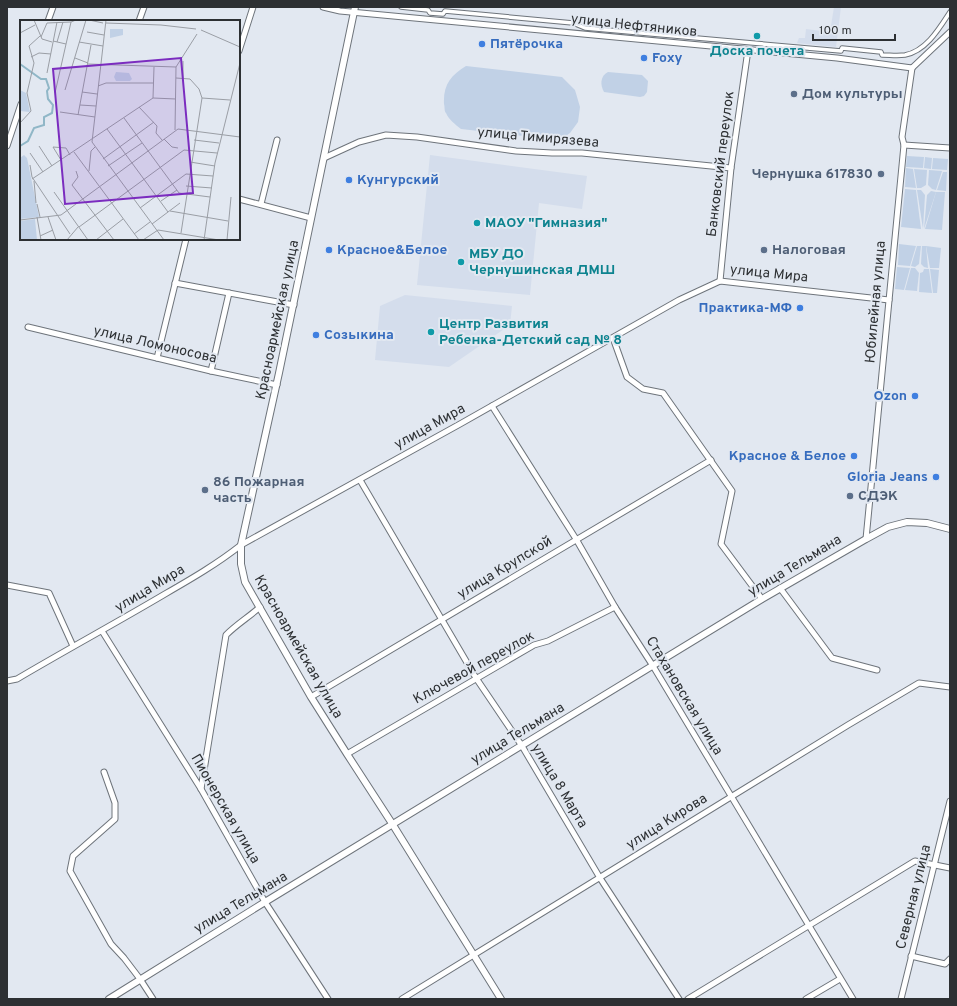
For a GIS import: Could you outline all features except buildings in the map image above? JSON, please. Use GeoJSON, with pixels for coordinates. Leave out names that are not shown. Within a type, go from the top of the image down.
{"type":"FeatureCollection","features":[{"type":"Feature","properties":{"kind":"street"},"geometry":{"type":"LineString","coordinates":[[48,20],[52,7]]}},
{"type":"Feature","properties":{"kind":"street"},"geometry":{"type":"LineString","coordinates":[[139,20],[144,7]]}},
{"type":"Feature","properties":{"kind":"street"},"geometry":{"type":"LineString","coordinates":[[240,48],[253,7]]}},
{"type":"Feature","properties":{"kind":"street","name":"улица Нефтяников"},"geometry":{"type":"LineString","coordinates":[[323,7],[340,10],[354,9],[912,68]]}},
{"type":"Feature","properties":{"kind":"street"},"geometry":{"type":"LineString","coordinates":[[401,7],[428,10],[430,13],[443,14],[445,11],[573,23],[585,28],[842,51],[842,48],[881,52],[882,55],[903,55],[916,52],[936,34],[950,12]]}},
{"type":"Feature","properties":{"kind":"street","name":"Красноармейская улица"},"geometry":{"type":"LineString","coordinates":[[354,9],[294,305],[241,545],[241,564],[245,582],[311,697],[393,825],[501,999]]}},
{"type":"Feature","properties":{"kind":"street"},"geometry":{"type":"LineString","coordinates":[[912,68],[950,32]]}},
{"type":"Feature","properties":{"kind":"street","name":"Банковский переулок"},"geometry":{"type":"LineString","coordinates":[[720,281],[731,168],[748,50]]}},
{"type":"Feature","properties":{"kind":"street","name":"Юбилейная улица"},"geometry":{"type":"LineString","coordinates":[[866,539],[904,145],[902,137],[912,68]]}},
{"type":"Feature","properties":{"kind":"street"},"geometry":{"type":"LineString","coordinates":[[7,146],[20,107]]}},
{"type":"Feature","properties":{"kind":"street","name":"улица Тимирязева"},"geometry":{"type":"LineString","coordinates":[[324,158],[359,142],[386,135],[417,137],[516,151],[552,153],[582,152],[731,168]]}},
{"type":"Feature","properties":{"kind":"street"},"geometry":{"type":"LineString","coordinates":[[261,204],[277,140]]}},
{"type":"Feature","properties":{"kind":"street"},"geometry":{"type":"LineString","coordinates":[[904,145],[950,148]]}},
{"type":"Feature","properties":{"kind":"street"},"geometry":{"type":"LineString","coordinates":[[240,199],[311,218]]}},
{"type":"Feature","properties":{"kind":"street"},"geometry":{"type":"LineString","coordinates":[[157,358],[186,240]]}},
{"type":"Feature","properties":{"kind":"street","name":"улица Мира"},"geometry":{"type":"LineString","coordinates":[[7,681],[17,679],[102,631],[222,560],[241,545],[360,480],[679,300],[720,281],[889,300]]}},
{"type":"Feature","properties":{"kind":"street"},"geometry":{"type":"LineString","coordinates":[[176,283],[294,305]]}},
{"type":"Feature","properties":{"kind":"street"},"geometry":{"type":"LineString","coordinates":[[211,371],[228,293]]}},
{"type":"Feature","properties":{"kind":"street","name":"улица Ломоносова"},"geometry":{"type":"LineString","coordinates":[[28,327],[211,371],[277,385]]}},
{"type":"Feature","properties":{"kind":"street"},"geometry":{"type":"LineString","coordinates":[[613,338],[627,377],[643,389],[663,393],[732,490],[721,544],[762,599]]}},
{"type":"Feature","properties":{"kind":"street","name":"Стахановская улица"},"geometry":{"type":"LineString","coordinates":[[492,406],[576,539],[615,607],[653,666],[853,999]]}},
{"type":"Feature","properties":{"kind":"street","name":"улица Крупской"},"geometry":{"type":"LineString","coordinates":[[311,697],[711,460]]}},
{"type":"Feature","properties":{"kind":"street","name":"улица 8 Марта"},"geometry":{"type":"LineString","coordinates":[[360,480],[476,678],[522,746],[600,878],[679,999]]}},
{"type":"Feature","properties":{"kind":"street","name":"улица Тельмана"},"geometry":{"type":"LineString","coordinates":[[109,999],[265,902],[780,588],[866,539],[888,527],[907,522],[927,523],[950,529]]}},
{"type":"Feature","properties":{"kind":"street"},"geometry":{"type":"LineString","coordinates":[[7,585],[49,593],[73,646]]}},
{"type":"Feature","properties":{"kind":"street"},"geometry":{"type":"LineString","coordinates":[[780,588],[832,658],[878,670]]}},
{"type":"Feature","properties":{"kind":"street"},"geometry":{"type":"LineString","coordinates":[[201,789],[226,635],[235,625],[246,619],[260,606]]}},
{"type":"Feature","properties":{"kind":"street","name":"Ключевой переулок"},"geometry":{"type":"LineString","coordinates":[[347,754],[534,645],[548,641],[615,607]]}},
{"type":"Feature","properties":{"kind":"street","name":"Пионерская улица"},"geometry":{"type":"LineString","coordinates":[[102,631],[201,789],[265,902],[328,999]]}},
{"type":"Feature","properties":{"kind":"street","name":"улица Кирова"},"geometry":{"type":"LineString","coordinates":[[402,999],[473,954],[919,683],[950,687]]}},
{"type":"Feature","properties":{"kind":"street"},"geometry":{"type":"LineString","coordinates":[[104,772],[115,803],[115,819],[74,856],[70,871],[111,944],[124,958],[153,999]]}},
{"type":"Feature","properties":{"kind":"street","name":"Северная улица"},"geometry":{"type":"LineString","coordinates":[[901,999],[950,801]]}},
{"type":"Feature","properties":{"kind":"street"},"geometry":{"type":"LineString","coordinates":[[688,999],[915,861],[950,868]]}},
{"type":"Feature","properties":{"kind":"street"},"geometry":{"type":"LineString","coordinates":[[912,956],[945,964],[950,959]]}},
{"type":"Feature","properties":{"kind":"street"},"geometry":{"type":"LineString","coordinates":[[806,999],[840,979]]}},
{"type":"Feature","properties":{"kind":"shaded area"},"geometry":{"type":"Polygon","coordinates":[[[834,7],[841,7],[836,47],[797,43],[799,38],[805,38],[806,29],[830,32],[834,7]]]}},
{"type":"Feature","properties":{"kind":"shaded area"},"geometry":{"type":"Polygon","coordinates":[[[466,66],[562,77],[575,90],[580,107],[578,122],[570,133],[560,140],[461,129],[450,120],[445,112],[444,97],[449,81],[456,73],[466,66]]]}},
{"type":"Feature","properties":{"kind":"shaded area"},"geometry":{"type":"Polygon","coordinates":[[[608,72],[642,75],[648,81],[647,92],[644,96],[640,97],[604,92],[602,78],[608,72]]]}},
{"type":"Feature","properties":{"kind":"shaded area"},"geometry":{"type":"Polygon","coordinates":[[[430,155],[587,176],[582,209],[539,203],[530,295],[417,285],[430,155]]]}},
{"type":"Feature","properties":{"kind":"shaded area"},"geometry":{"type":"Polygon","coordinates":[[[907,156],[924,157],[923,168],[906,167],[907,156]]]}},
{"type":"Feature","properties":{"kind":"shaded area"},"geometry":{"type":"Polygon","coordinates":[[[925,157],[932,158],[931,169],[924,168],[925,157]]]}},
{"type":"Feature","properties":{"kind":"shaded area"},"geometry":{"type":"Polygon","coordinates":[[[933,158],[948,159],[947,170],[932,169],[933,158]]]}},
{"type":"Feature","properties":{"kind":"shaded area"},"geometry":{"type":"Polygon","coordinates":[[[906,168],[913,169],[916,188],[905,187],[906,168]]]}},
{"type":"Feature","properties":{"kind":"shaded area"},"geometry":{"type":"Polygon","coordinates":[[[914,169],[927,170],[926,185],[921,188],[917,188],[914,169]]]}},
{"type":"Feature","properties":{"kind":"shaded area"},"geometry":{"type":"Polygon","coordinates":[[[929,170],[942,171],[936,190],[932,189],[928,185],[929,170]]]}},
{"type":"Feature","properties":{"kind":"shaded area"},"geometry":{"type":"Polygon","coordinates":[[[943,172],[947,172],[946,191],[937,190],[943,172]]]}},
{"type":"Feature","properties":{"kind":"shaded area"},"geometry":{"type":"Polygon","coordinates":[[[905,189],[916,190],[921,229],[901,227],[905,189]]]}},
{"type":"Feature","properties":{"kind":"shaded area"},"geometry":{"type":"Polygon","coordinates":[[[917,190],[921,190],[925,195],[923,229],[917,190]]]}},
{"type":"Feature","properties":{"kind":"shaded area"},"geometry":{"type":"Polygon","coordinates":[[[931,191],[936,192],[924,229],[927,195],[931,191]]]}},
{"type":"Feature","properties":{"kind":"shaded area"},"geometry":{"type":"Polygon","coordinates":[[[936,192],[945,192],[942,230],[925,229],[936,192]]]}},
{"type":"Feature","properties":{"kind":"shaded area"},"geometry":{"type":"Polygon","coordinates":[[[899,244],[916,246],[910,266],[898,265],[899,244]]]}},
{"type":"Feature","properties":{"kind":"shaded area"},"geometry":{"type":"Polygon","coordinates":[[[917,246],[921,246],[919,264],[915,267],[911,266],[917,246]]]}},
{"type":"Feature","properties":{"kind":"shaded area"},"geometry":{"type":"Polygon","coordinates":[[[922,246],[926,246],[928,268],[921,264],[922,246]]]}},
{"type":"Feature","properties":{"kind":"shaded area"},"geometry":{"type":"Polygon","coordinates":[[[926,246],[941,248],[939,268],[930,268],[926,246]]]}},
{"type":"Feature","properties":{"kind":"shaded area"},"geometry":{"type":"Polygon","coordinates":[[[897,267],[910,268],[904,290],[895,289],[897,267]]]}},
{"type":"Feature","properties":{"kind":"shaded area"},"geometry":{"type":"Polygon","coordinates":[[[911,268],[915,268],[919,273],[917,291],[905,290],[911,268]]]}},
{"type":"Feature","properties":{"kind":"shaded area"},"geometry":{"type":"Polygon","coordinates":[[[924,269],[929,269],[932,293],[919,292],[920,273],[923,272],[924,269]]]}},
{"type":"Feature","properties":{"kind":"shaded area"},"geometry":{"type":"Polygon","coordinates":[[[930,269],[939,270],[937,293],[933,293],[930,269]]]}},
{"type":"Feature","properties":{"kind":"shaded area"},"geometry":{"type":"Polygon","coordinates":[[[405,295],[512,306],[510,325],[449,367],[375,360],[380,306],[405,295]]]}},
{"type":"Feature","properties":{"kind":"place","name":"Доска почета"},"geometry":{"type":"Point","coordinates":[757,36]}},
{"type":"Feature","properties":{"kind":"place","name":"Пятёрочка"},"geometry":{"type":"Point","coordinates":[482,44]}},
{"type":"Feature","properties":{"kind":"place","name":"Foxy"},"geometry":{"type":"Point","coordinates":[644,58]}},
{"type":"Feature","properties":{"kind":"place","name":"Дом культуры"},"geometry":{"type":"Point","coordinates":[794,94]}},
{"type":"Feature","properties":{"kind":"place","name":"Чернушка 617830"},"geometry":{"type":"Point","coordinates":[881,174]}},
{"type":"Feature","properties":{"kind":"place","name":"Кунгурский"},"geometry":{"type":"Point","coordinates":[349,180]}},
{"type":"Feature","properties":{"kind":"place","name":"МАОУ \"Гимназия\""},"geometry":{"type":"Point","coordinates":[477,223]}},
{"type":"Feature","properties":{"kind":"place","name":"Красное&Белое"},"geometry":{"type":"Point","coordinates":[329,250]}},
{"type":"Feature","properties":{"kind":"place","name":"Налоговая"},"geometry":{"type":"Point","coordinates":[764,250]}},
{"type":"Feature","properties":{"kind":"place","name":"МБУ ДО Чернушинская ДМШ"},"geometry":{"type":"Point","coordinates":[461,262]}},
{"type":"Feature","properties":{"kind":"place","name":"Практика-МФ"},"geometry":{"type":"Point","coordinates":[800,308]}},
{"type":"Feature","properties":{"kind":"place","name":"Центр Развития Ребенка-Детский сад № 8"},"geometry":{"type":"Point","coordinates":[431,332]}},
{"type":"Feature","properties":{"kind":"place","name":"Созыкина"},"geometry":{"type":"Point","coordinates":[316,335]}},
{"type":"Feature","properties":{"kind":"place","name":"Ozon"},"geometry":{"type":"Point","coordinates":[915,396]}},
{"type":"Feature","properties":{"kind":"place","name":"Красное & Белое"},"geometry":{"type":"Point","coordinates":[854,456]}},
{"type":"Feature","properties":{"kind":"place","name":"Gloria Jeans"},"geometry":{"type":"Point","coordinates":[936,477]}},
{"type":"Feature","properties":{"kind":"place","name":"86 Пожарная часть"},"geometry":{"type":"Point","coordinates":[205,490]}},
{"type":"Feature","properties":{"kind":"place","name":"СДЭК"},"geometry":{"type":"Point","coordinates":[850,496]}}]}
